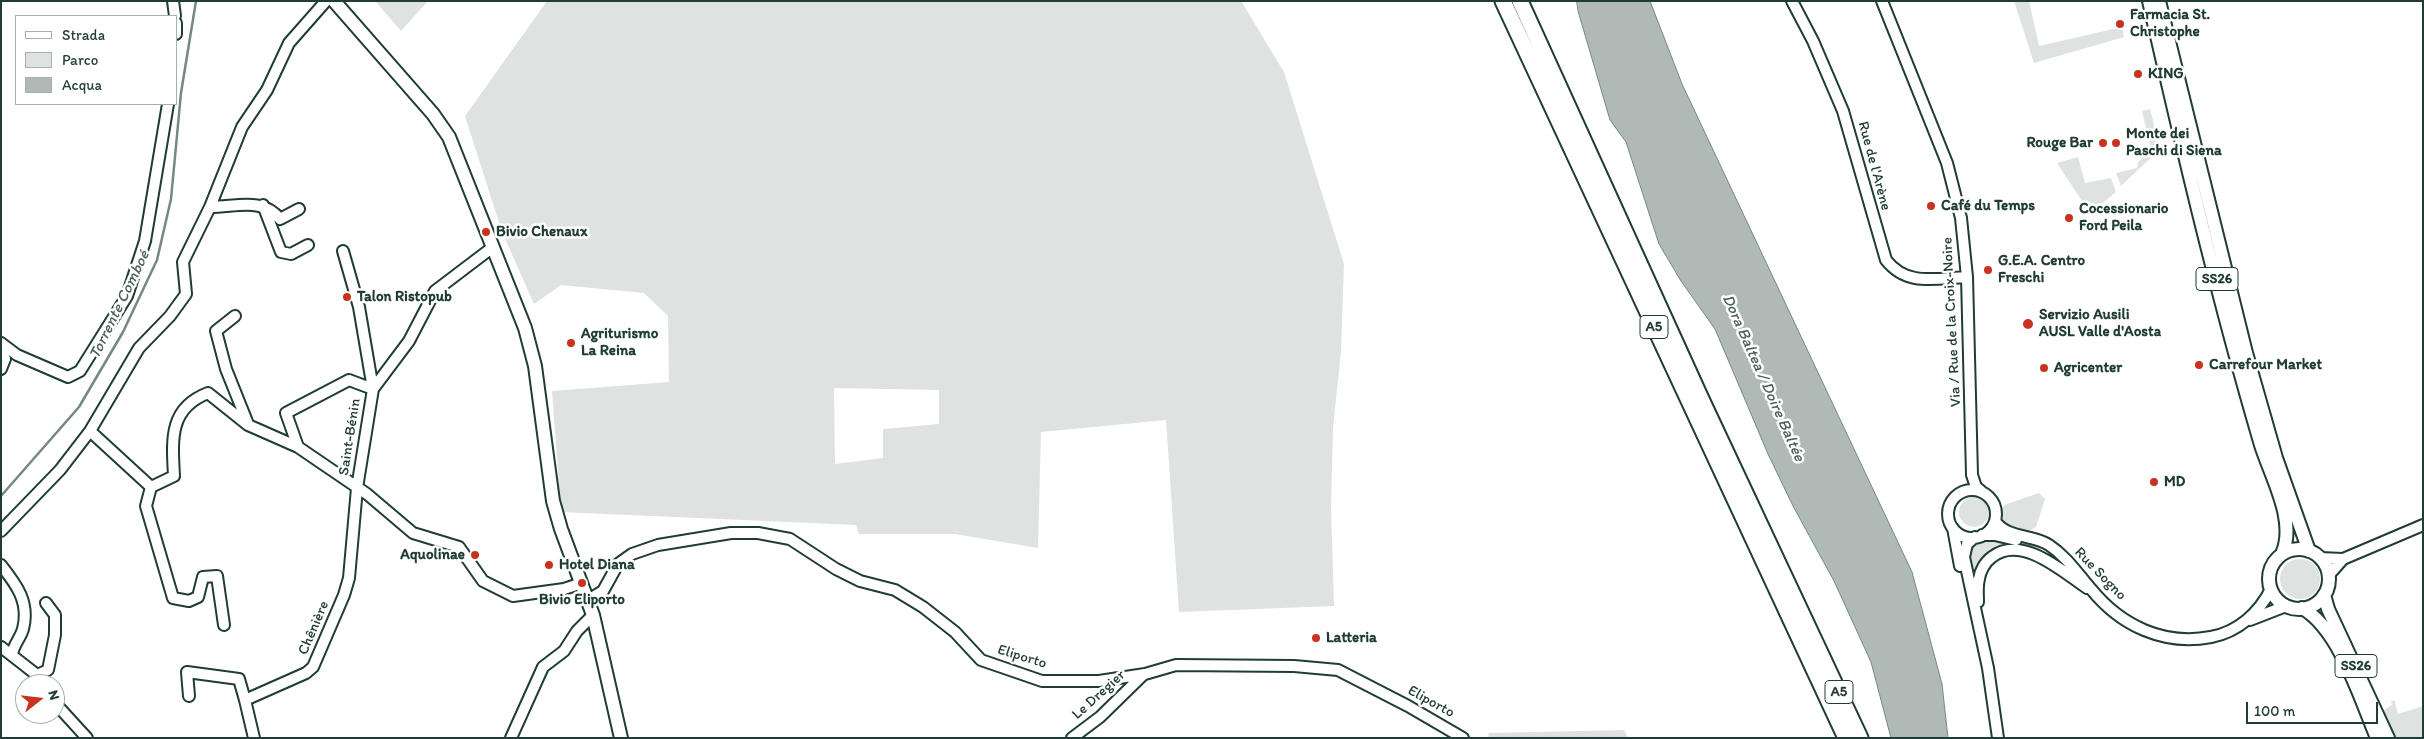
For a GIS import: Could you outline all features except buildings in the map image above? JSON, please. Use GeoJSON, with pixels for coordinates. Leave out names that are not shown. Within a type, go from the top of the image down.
{"type":"FeatureCollection","features":[{"type":"Feature","properties":{"kind":"highway","name":"A5"},"geometry":{"type":"LineString","coordinates":[[1503,1],[1812,649],[1860,738]]}},
{"type":"Feature","properties":{"kind":"highway","name":"A5"},"geometry":{"type":"LineString","coordinates":[[1520,1],[1702,399],[1812,649],[1846,738]]}},
{"type":"Feature","properties":{"kind":"main road"},"geometry":{"type":"LineString","coordinates":[[334,1],[433,114],[449,137],[460,160],[492,247],[525,328],[535,366],[553,501],[561,529],[588,600],[620,738]]}},
{"type":"Feature","properties":{"kind":"main road","name":"SS26"},"geometry":{"type":"LineString","coordinates":[[2149,1],[2220,293],[2262,446],[2284,514],[2286,540],[2282,554]]}},
{"type":"Feature","properties":{"kind":"main road","name":"SS26"},"geometry":{"type":"LineString","coordinates":[[2159,1],[2246,353],[2276,458],[2309,551]]}},
{"type":"Feature","properties":{"kind":"main road"},"geometry":{"type":"LineString","coordinates":[[2294,550],[2309,551],[2320,558],[2326,568],[2328,576],[2324,594],[2315,604],[2302,608],[2286,606],[2277,599],[2271,588],[2271,568],[2282,554],[2294,550]]}},
{"type":"Feature","properties":{"kind":"main road","name":"SS26"},"geometry":{"type":"LineString","coordinates":[[2324,594],[2328,609],[2388,738]]}},
{"type":"Feature","properties":{"kind":"main road","name":"SS26"},"geometry":{"type":"LineString","coordinates":[[2302,608],[2318,620],[2331,639],[2377,738]]}},
{"type":"Feature","properties":{"kind":"street"},"geometry":{"type":"LineString","coordinates":[[173,1],[175,15]]}},
{"type":"Feature","properties":{"kind":"street"},"geometry":{"type":"LineString","coordinates":[[1,531],[60,470],[90,431],[139,348],[170,316],[186,294],[183,262],[210,207],[242,127],[267,90],[289,43],[326,1]]}},
{"type":"Feature","properties":{"kind":"street","name":"Rue de l'Arène"},"geometry":{"type":"LineString","coordinates":[[1792,1],[1817,49],[1843,111],[1886,260],[1893,269],[1905,277],[1967,277]]}},
{"type":"Feature","properties":{"kind":"street","name":"Via / Rue de la Croix-Noire"},"geometry":{"type":"LineString","coordinates":[[1882,1],[1948,167],[1961,218],[1967,277],[1972,475],[1974,482],[1981,491]]}},
{"type":"Feature","properties":{"kind":"street"},"geometry":{"type":"LineString","coordinates":[[1,343],[17,355],[68,376],[80,371],[127,296],[146,241],[168,105]]}},
{"type":"Feature","properties":{"kind":"street"},"geometry":{"type":"LineString","coordinates":[[210,207],[263,205],[273,211],[280,220],[299,209]]}},
{"type":"Feature","properties":{"kind":"street"},"geometry":{"type":"LineString","coordinates":[[263,205],[281,252],[291,254],[308,245]]}},
{"type":"Feature","properties":{"kind":"street","name":"Saint-Bénin"},"geometry":{"type":"LineString","coordinates":[[373,389],[409,341],[435,291],[492,247]]}},
{"type":"Feature","properties":{"kind":"street","name":"Saint-Bénin"},"geometry":{"type":"LineString","coordinates":[[343,251],[359,307],[373,389],[357,488]]}},
{"type":"Feature","properties":{"kind":"street"},"geometry":{"type":"LineString","coordinates":[[235,316],[216,331],[226,369],[248,425]]}},
{"type":"Feature","properties":{"kind":"street"},"geometry":{"type":"LineString","coordinates":[[1,350],[5,359],[1,369]]}},
{"type":"Feature","properties":{"kind":"street","name":"Saint-Bénin"},"geometry":{"type":"LineString","coordinates":[[298,447],[286,413],[349,380],[373,389]]}},
{"type":"Feature","properties":{"kind":"street"},"geometry":{"type":"LineString","coordinates":[[150,486],[174,476],[172,451],[176,421],[193,399],[208,393],[248,425],[298,447],[367,494],[413,533],[459,547],[483,581],[513,596],[564,589],[582,583]]}},
{"type":"Feature","properties":{"kind":"street"},"geometry":{"type":"LineString","coordinates":[[90,431],[150,486]]}},
{"type":"Feature","properties":{"kind":"street","name":"Via / Rue de la Croix-Noire"},"geometry":{"type":"LineString","coordinates":[[1964,492],[1972,475]]}},
{"type":"Feature","properties":{"kind":"street"},"geometry":{"type":"LineString","coordinates":[[150,486],[146,506],[173,598],[189,601],[198,597],[204,577],[216,576],[224,625]]}},
{"type":"Feature","properties":{"kind":"street","name":"Chênière"},"geometry":{"type":"LineString","coordinates":[[245,700],[306,673],[313,667],[346,586],[357,488]]}},
{"type":"Feature","properties":{"kind":"street"},"geometry":{"type":"LineString","coordinates":[[1984,646],[1959,562],[1953,528],[1950,522],[1950,507],[1957,495],[1964,492],[1981,491],[1992,501],[1996,511],[1995,521],[1990,529],[1967,544],[1964,557],[1984,646],[1998,738]]}},
{"type":"Feature","properties":{"kind":"street","name":"Rue Sogno"},"geometry":{"type":"LineString","coordinates":[[1995,521],[2006,531],[2048,544],[2072,564],[2088,588]]}},
{"type":"Feature","properties":{"kind":"street"},"geometry":{"type":"LineString","coordinates":[[2320,558],[2343,558],[2423,525]]}},
{"type":"Feature","properties":{"kind":"street"},"geometry":{"type":"LineString","coordinates":[[1953,528],[1963,536],[1979,536]]}},
{"type":"Feature","properties":{"kind":"street","name":"Eliporto"},"geometry":{"type":"LineString","coordinates":[[588,600],[602,591],[618,564],[632,554],[658,545],[731,532],[758,533],[790,539],[836,569],[860,581],[895,590],[923,606],[956,632],[981,660],[1042,681],[1099,681],[1145,674],[1176,665],[1294,666],[1338,670],[1408,706],[1463,738]]}},
{"type":"Feature","properties":{"kind":"street","name":"Rue Sogno"},"geometry":{"type":"LineString","coordinates":[[1979,536],[2003,537],[2039,549],[2061,563],[2088,588],[2133,624],[2164,638],[2183,641],[2226,634],[2244,622],[2263,602],[2271,588]]}},
{"type":"Feature","properties":{"kind":"street"},"geometry":{"type":"LineString","coordinates":[[1978,618],[1978,579],[1988,559],[2004,549],[2024,550],[2036,555],[2088,588]]}},
{"type":"Feature","properties":{"kind":"street"},"geometry":{"type":"LineString","coordinates":[[2328,576],[2343,558]]}},
{"type":"Feature","properties":{"kind":"street"},"geometry":{"type":"LineString","coordinates":[[1,565],[8,577],[14,580],[24,598],[23,629],[14,644],[12,654]]}},
{"type":"Feature","properties":{"kind":"street"},"geometry":{"type":"LineString","coordinates":[[44,674],[48,670],[55,635],[55,615],[46,603]]}},
{"type":"Feature","properties":{"kind":"street","name":"Rue Sogno"},"geometry":{"type":"LineString","coordinates":[[2244,622],[2286,606]]}},
{"type":"Feature","properties":{"kind":"street"},"geometry":{"type":"LineString","coordinates":[[511,738],[543,667],[564,651],[577,631],[592,615]]}},
{"type":"Feature","properties":{"kind":"street"},"geometry":{"type":"LineString","coordinates":[[1,647],[12,654],[34,674]]}},
{"type":"Feature","properties":{"kind":"street"},"geometry":{"type":"LineString","coordinates":[[189,696],[187,672],[206,673],[239,679],[254,738]]}},
{"type":"Feature","properties":{"kind":"street","name":"Le Dregier"},"geometry":{"type":"LineString","coordinates":[[1072,738],[1100,716],[1145,674]]}},
{"type":"Feature","properties":{"kind":"street"},"geometry":{"type":"LineString","coordinates":[[65,714],[87,738]]}},
{"type":"Feature","properties":{"kind":"green space"},"geometry":{"type":"Polygon","coordinates":[[[375,1],[428,1],[401,31],[375,1]]]}},
{"type":"Feature","properties":{"kind":"green space"},"geometry":{"type":"Polygon","coordinates":[[[547,1],[1241,1],[1284,72],[1344,264],[1341,351],[1333,428],[1331,508],[1334,606],[1179,612],[1166,420],[1041,432],[1038,548],[955,534],[859,534],[856,525],[561,512],[552,391],[669,382],[668,316],[644,293],[561,285],[534,304],[502,232],[465,116],[547,1]],[[834,388],[835,464],[883,458],[883,429],[939,424],[939,390],[834,388]]]}},
{"type":"Feature","properties":{"kind":"green space"},"geometry":{"type":"Polygon","coordinates":[[[2014,1],[2029,1],[2039,46],[2122,27],[2124,37],[2034,63],[2014,1]]]}},
{"type":"Feature","properties":{"kind":"green space"},"geometry":{"type":"Polygon","coordinates":[[[2150,109],[2160,149],[2121,186],[2116,173],[2137,168],[2138,162],[2151,149],[2142,111],[2150,109]]]}},
{"type":"Feature","properties":{"kind":"green space"},"geometry":{"type":"Polygon","coordinates":[[[2078,157],[2085,183],[2111,178],[2116,192],[2098,207],[2094,207],[2091,202],[2084,204],[2057,163],[2078,157]]]}},
{"type":"Feature","properties":{"kind":"green space"},"geometry":{"type":"Polygon","coordinates":[[[2039,493],[2045,499],[2036,527],[2025,533],[2006,527],[2001,514],[2004,505],[2039,493]]]}},
{"type":"Feature","properties":{"kind":"green space"},"geometry":{"type":"Polygon","coordinates":[[[1974,497],[1980,498],[1988,506],[1988,518],[1980,526],[1974,527],[1968,526],[1960,518],[1959,512],[1960,506],[1968,498],[1974,497]]]}},
{"type":"Feature","properties":{"kind":"green space"},"geometry":{"type":"Polygon","coordinates":[[[1989,539],[2009,545],[1994,548],[1985,554],[1974,579],[1969,553],[1974,544],[1989,539]]]}},
{"type":"Feature","properties":{"kind":"green space"},"geometry":{"type":"Polygon","coordinates":[[[2304,559],[2311,562],[2317,568],[2320,579],[2319,587],[2311,596],[2304,599],[2296,599],[2289,596],[2281,587],[2280,575],[2283,568],[2292,560],[2304,559]]]}},
{"type":"Feature","properties":{"kind":"green space"},"geometry":{"type":"Polygon","coordinates":[[[2391,700],[2395,701],[2398,714],[2423,706],[2423,738],[2394,738],[2384,710],[2392,705],[2391,700]]]}},
{"type":"Feature","properties":{"kind":"green space"},"geometry":{"type":"Polygon","coordinates":[[[1624,730],[1628,738],[1489,738],[1488,733],[1624,730]]]}},
{"type":"Feature","properties":{"kind":"water","name":"Dora Baltea / Doire Baltée"},"geometry":{"type":"Polygon","coordinates":[[[1577,1],[1650,1],[1682,84],[1912,572],[1942,684],[1948,738],[1891,738],[1871,662],[1834,581],[1793,506],[1768,454],[1715,329],[1681,281],[1659,244],[1626,142],[1610,120],[1578,11],[1577,1]]]}},
{"type":"Feature","properties":{"kind":"waterway","name":"Torrente Comboé"},"geometry":{"type":"LineString","coordinates":[[1,496],[79,407],[123,332],[157,260],[171,199],[181,93],[196,1]]}},
{"type":"Feature","properties":{"kind":"place","name":"Farmacia St. Christophe"},"geometry":{"type":"Point","coordinates":[2120,24]}},
{"type":"Feature","properties":{"kind":"place","name":"KING"},"geometry":{"type":"Point","coordinates":[2138,74]}},
{"type":"Feature","properties":{"kind":"place","name":"Rouge Bar"},"geometry":{"type":"Point","coordinates":[2103,143]}},
{"type":"Feature","properties":{"kind":"place","name":"Monte dei Paschi di Siena"},"geometry":{"type":"Point","coordinates":[2116,143]}},
{"type":"Feature","properties":{"kind":"place","name":"Café du Temps"},"geometry":{"type":"Point","coordinates":[1931,206]}},
{"type":"Feature","properties":{"kind":"place","name":"Cocessionario Ford Peila"},"geometry":{"type":"Point","coordinates":[2069,218]}},
{"type":"Feature","properties":{"kind":"place","name":"Bivio Chenaux"},"geometry":{"type":"Point","coordinates":[486,232]}},
{"type":"Feature","properties":{"kind":"place","name":"G.E.A. Centro Freschi"},"geometry":{"type":"Point","coordinates":[1988,270]}},
{"type":"Feature","properties":{"kind":"place","name":"Talon Ristopub"},"geometry":{"type":"Point","coordinates":[347,297]}},
{"type":"Feature","properties":{"kind":"place","name":"Servizio Ausili AUSL Valle d'Aosta"},"geometry":{"type":"Point","coordinates":[2028,324]}},
{"type":"Feature","properties":{"kind":"place","name":"Agriturismo La Reina"},"geometry":{"type":"Point","coordinates":[571,343]}},
{"type":"Feature","properties":{"kind":"place","name":"Carrefour Market"},"geometry":{"type":"Point","coordinates":[2199,365]}},
{"type":"Feature","properties":{"kind":"place","name":"Agricenter"},"geometry":{"type":"Point","coordinates":[2044,368]}},
{"type":"Feature","properties":{"kind":"place","name":"MD"},"geometry":{"type":"Point","coordinates":[2154,482]}},
{"type":"Feature","properties":{"kind":"place","name":"Aquolinae"},"geometry":{"type":"Point","coordinates":[475,555]}},
{"type":"Feature","properties":{"kind":"place","name":"Hotel Diana"},"geometry":{"type":"Point","coordinates":[549,565]}},
{"type":"Feature","properties":{"kind":"place","name":"Bivio Eliporto"},"geometry":{"type":"Point","coordinates":[582,583]}},
{"type":"Feature","properties":{"kind":"place","name":"Latteria"},"geometry":{"type":"Point","coordinates":[1316,638]}}]}
